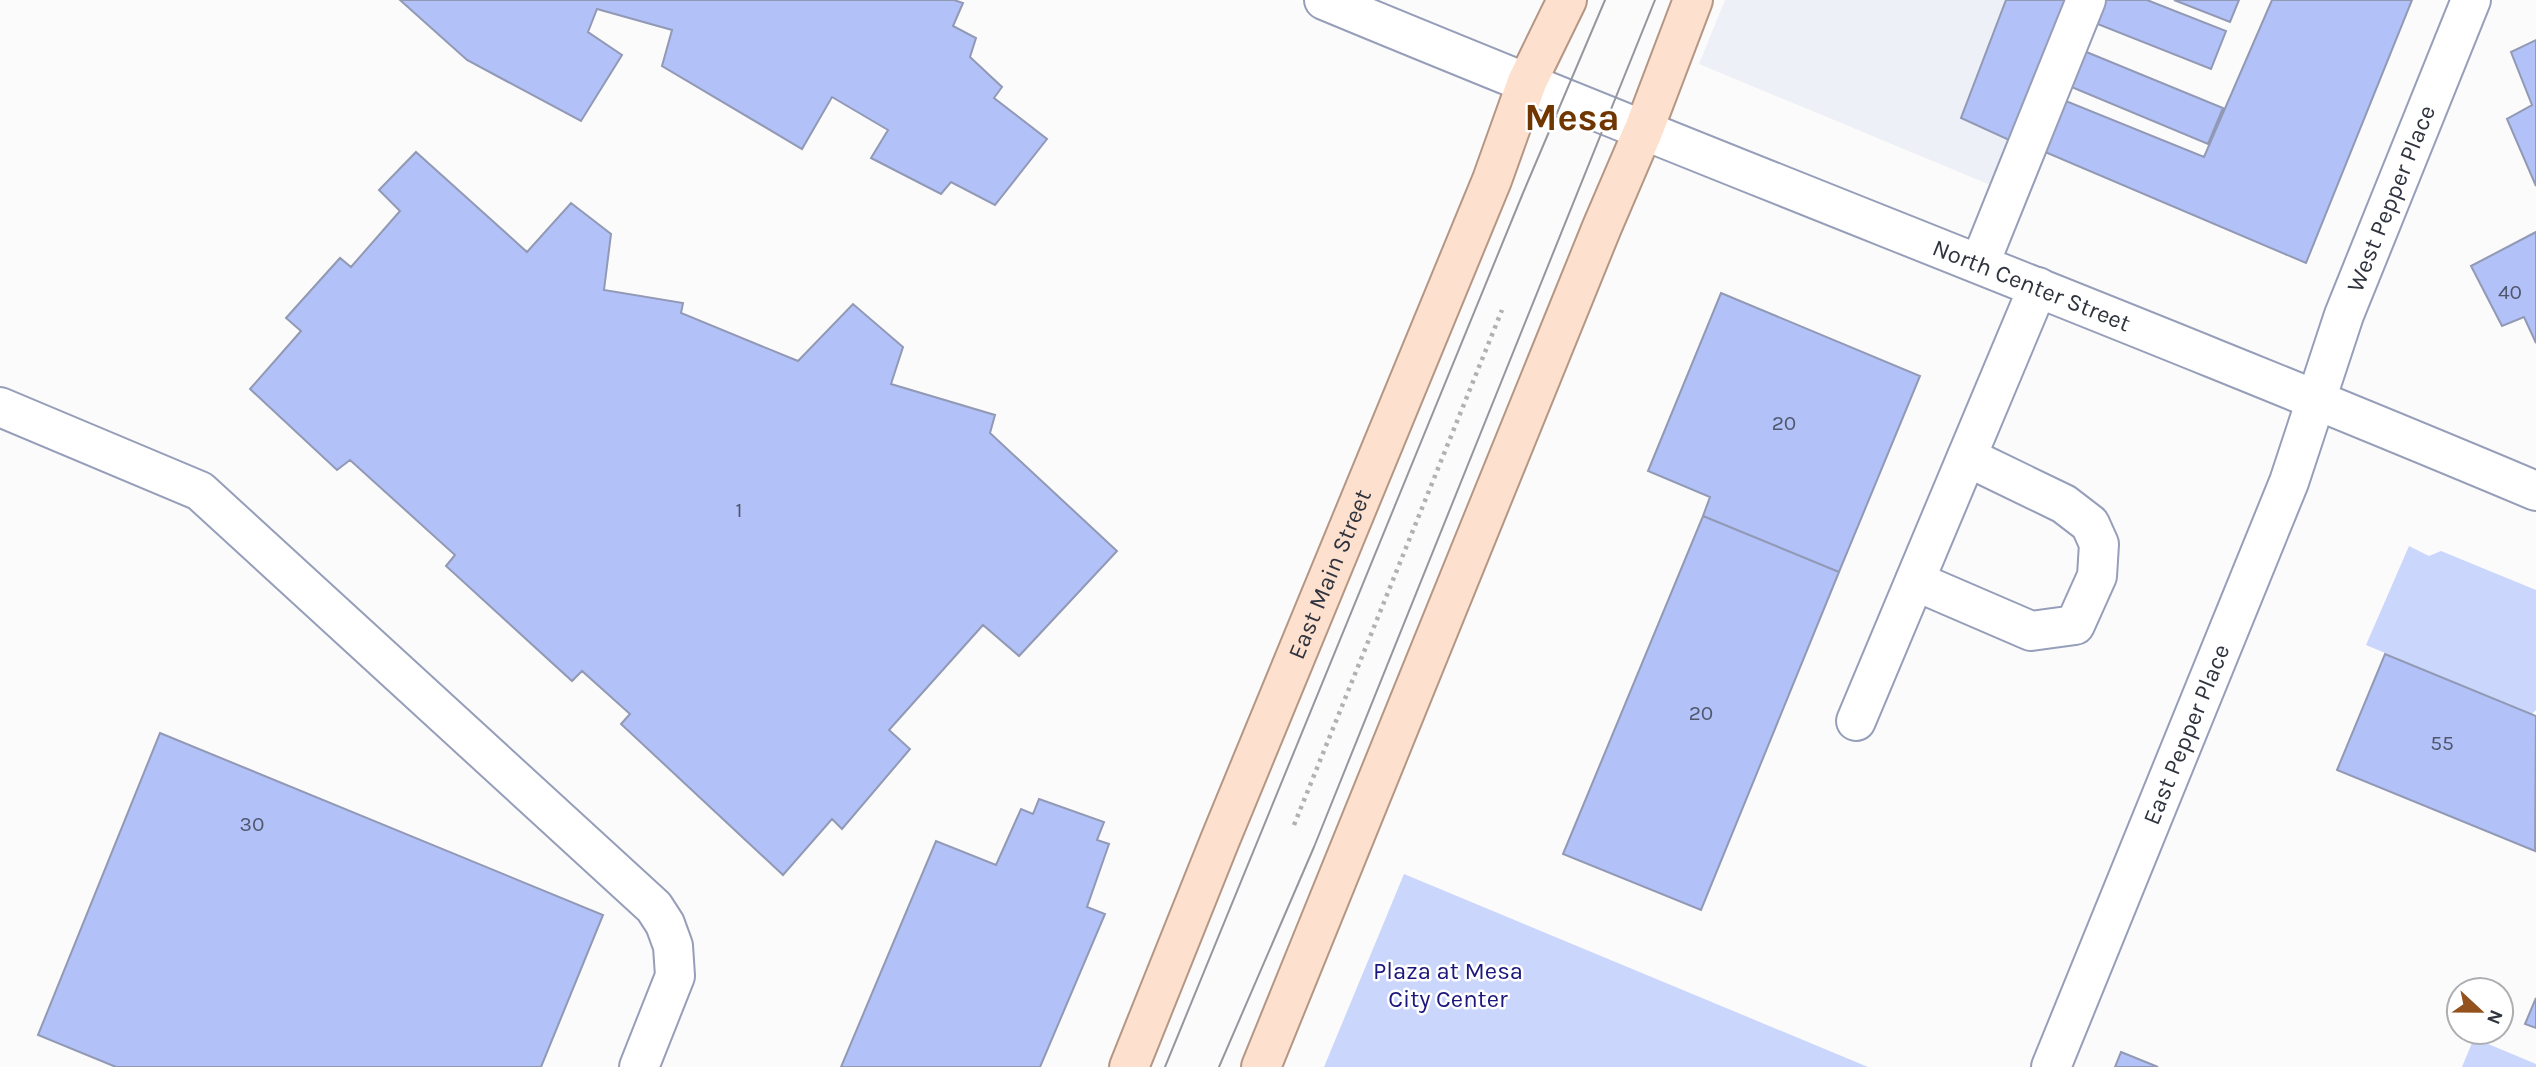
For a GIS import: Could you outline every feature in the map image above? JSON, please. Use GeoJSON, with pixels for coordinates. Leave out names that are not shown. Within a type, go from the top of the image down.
{"type":"FeatureCollection","features":[{"type":"Feature","properties":{"kind":"main road","name":"East Main Street"},"geometry":{"type":"LineString","coordinates":[[1129,1067],[1259,743],[1492,180],[1527,82],[1567,0]]}},
{"type":"Feature","properties":{"kind":"main road"},"geometry":{"type":"LineString","coordinates":[[1261,1067],[1601,227],[1644,129],[1693,0]]}},
{"type":"Feature","properties":{"kind":"street","name":"North Center Street"},"geometry":{"type":"LineString","coordinates":[[1324,0],[1480,65],[1980,263],[2536,491]]}},
{"type":"Feature","properties":{"kind":"street"},"geometry":{"type":"LineString","coordinates":[[1980,263],[2087,0]]}},
{"type":"Feature","properties":{"kind":"street","name":"West Pepper Place"},"geometry":{"type":"LineString","coordinates":[[2316,400],[2344,315],[2471,0]]}},
{"type":"Feature","properties":{"kind":"street"},"geometry":{"type":"LineString","coordinates":[[1857,720],[2038,288]]}},
{"type":"Feature","properties":{"kind":"street","name":"East Pepper Place"},"geometry":{"type":"LineString","coordinates":[[2050,1067],[2289,482],[2316,400]]}},
{"type":"Feature","properties":{"kind":"street"},"geometry":{"type":"LineString","coordinates":[[0,407],[200,491],[654,907],[665,924],[673,946],[675,976],[639,1067]]}},
{"type":"Feature","properties":{"kind":"street"},"geometry":{"type":"LineString","coordinates":[[1915,581],[2031,631],[2075,625],[2097,576],[2099,544],[2090,524],[2064,504],[1967,457]]}},
{"type":"Feature","properties":{"kind":"path"},"geometry":{"type":"LineString","coordinates":[[1294,825],[1502,310]]}},
{"type":"Feature","properties":{"kind":"shaded area"},"geometry":{"type":"Polygon","coordinates":[[[1725,0],[2091,0],[2012,194],[1699,64],[1725,0]]]}},
{"type":"Feature","properties":{"kind":"green space"},"geometry":{"type":"Polygon","coordinates":[[[2409,546],[2429,556],[2441,551],[2536,590],[2536,710],[2532,714],[2366,645],[2409,546]]]}},
{"type":"Feature","properties":{"kind":"green space","name":"Plaza at Mesa City Center"},"geometry":{"type":"Polygon","coordinates":[[[1404,874],[1868,1067],[1324,1067],[1404,874]]]}},
{"type":"Feature","properties":{"kind":"green space"},"geometry":{"type":"Polygon","coordinates":[[[2471,1046],[2493,1046],[2536,1064],[2536,1067],[2462,1067],[2471,1046]]]}},
{"type":"Feature","properties":{"kind":"building"},"geometry":{"type":"Polygon","coordinates":[[[400,0],[954,0],[963,3],[953,26],[976,38],[970,57],[1002,87],[994,98],[1047,139],[995,205],[951,182],[941,194],[871,158],[888,130],[832,97],[802,149],[662,66],[672,30],[597,9],[588,32],[622,55],[581,121],[467,60],[400,0]]]}},
{"type":"Feature","properties":{"kind":"building"},"geometry":{"type":"Polygon","coordinates":[[[2006,0],[2067,0],[2009,140],[1961,118],[2006,0]]]}},
{"type":"Feature","properties":{"kind":"building"},"geometry":{"type":"Polygon","coordinates":[[[2104,0],[2147,0],[2226,31],[2211,69],[2095,23],[2104,0]]]}},
{"type":"Feature","properties":{"kind":"building"},"geometry":{"type":"Polygon","coordinates":[[[2174,0],[2239,0],[2230,22],[2174,0]]]}},
{"type":"Feature","properties":{"kind":"building"},"geometry":{"type":"Polygon","coordinates":[[[2272,0],[2412,0],[2306,263],[2045,152],[2066,101],[2204,157],[2272,0]]]}},
{"type":"Feature","properties":{"kind":"building"},"geometry":{"type":"Polygon","coordinates":[[[2536,40],[2536,186],[2507,119],[2532,105],[2511,52],[2536,40]]]}},
{"type":"Feature","properties":{"kind":"building"},"geometry":{"type":"Polygon","coordinates":[[[2084,51],[2223,108],[2208,144],[2069,86],[2084,51]]]}},
{"type":"Feature","properties":{"kind":"building"},"geometry":{"type":"Polygon","coordinates":[[[416,152],[527,252],[571,203],[611,234],[604,290],[683,303],[681,313],[798,361],[853,304],[903,347],[891,384],[995,415],[990,433],[1117,551],[1019,656],[983,625],[889,730],[910,749],[842,829],[832,819],[783,875],[621,724],[630,714],[582,671],[572,681],[446,566],[455,555],[350,460],[337,470],[250,389],[301,331],[286,318],[340,258],[351,267],[400,211],[379,190],[416,152]]]}},
{"type":"Feature","properties":{"kind":"building"},"geometry":{"type":"Polygon","coordinates":[[[2536,232],[2536,343],[2524,317],[2502,326],[2471,266],[2536,232]]]}},
{"type":"Feature","properties":{"kind":"building"},"geometry":{"type":"Polygon","coordinates":[[[1721,293],[1920,376],[1839,572],[1703,516],[1710,497],[1648,471],[1721,293]]]}},
{"type":"Feature","properties":{"kind":"building"},"geometry":{"type":"Polygon","coordinates":[[[1703,516],[1839,572],[1701,910],[1563,854],[1703,516]]]}},
{"type":"Feature","properties":{"kind":"building"},"geometry":{"type":"Polygon","coordinates":[[[2385,654],[2536,716],[2535,851],[2337,770],[2385,654]]]}},
{"type":"Feature","properties":{"kind":"building"},"geometry":{"type":"Polygon","coordinates":[[[160,733],[603,915],[541,1067],[116,1067],[38,1035],[160,733]]]}},
{"type":"Feature","properties":{"kind":"building"},"geometry":{"type":"Polygon","coordinates":[[[1039,799],[1104,822],[1097,840],[1109,844],[1087,907],[1105,914],[1040,1067],[841,1067],[936,841],[996,865],[1021,809],[1033,814],[1039,799]]]}},
{"type":"Feature","properties":{"kind":"building"},"geometry":{"type":"Polygon","coordinates":[[[2536,998],[2536,1028],[2525,1024],[2536,998]]]}},
{"type":"Feature","properties":{"kind":"building"},"geometry":{"type":"Polygon","coordinates":[[[2121,1052],[2158,1067],[2115,1067],[2121,1052]]]}},
{"type":"Feature","properties":{"kind":"tram line"},"geometry":{"type":"LineString","coordinates":[[1165,1067],[1523,193],[1605,0]]}},
{"type":"Feature","properties":{"kind":"tram line"},"geometry":{"type":"LineString","coordinates":[[1219,1067],[1314,847],[1655,0]]}},
{"type":"Feature","properties":{"kind":"district","name":"Mesa"},"geometry":{"type":"Point","coordinates":[1572,117]}}]}
